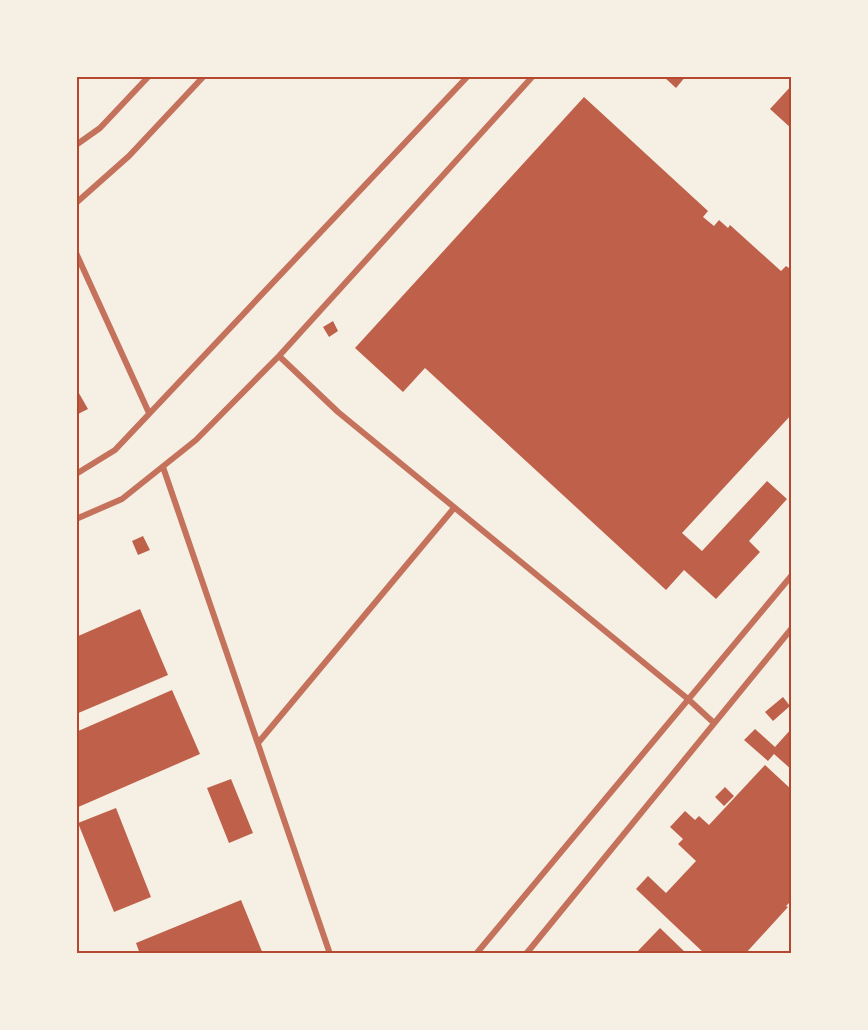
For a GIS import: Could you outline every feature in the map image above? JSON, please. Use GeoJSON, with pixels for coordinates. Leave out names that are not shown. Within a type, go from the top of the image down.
{"type":"FeatureCollection","features":[{"type":"Feature","properties":{"kind":"street"},"geometry":{"type":"LineString","coordinates":[[76,145],[100,128],[149,76]]}},
{"type":"Feature","properties":{"kind":"street"},"geometry":{"type":"LineString","coordinates":[[76,203],[129,156],[204,76]]}},
{"type":"Feature","properties":{"kind":"street"},"geometry":{"type":"LineString","coordinates":[[76,474],[114,450],[468,76]]}},
{"type":"Feature","properties":{"kind":"street"},"geometry":{"type":"LineString","coordinates":[[76,519],[122,499],[196,440],[279,356],[533,76]]}},
{"type":"Feature","properties":{"kind":"street"},"geometry":{"type":"LineString","coordinates":[[76,253],[149,413]]}},
{"type":"Feature","properties":{"kind":"street"},"geometry":{"type":"LineString","coordinates":[[279,356],[338,412],[688,699],[714,723]]}},
{"type":"Feature","properties":{"kind":"street"},"geometry":{"type":"LineString","coordinates":[[163,466],[330,954]]}},
{"type":"Feature","properties":{"kind":"street"},"geometry":{"type":"LineString","coordinates":[[258,743],[454,508]]}},
{"type":"Feature","properties":{"kind":"street"},"geometry":{"type":"LineString","coordinates":[[476,954],[792,575]]}},
{"type":"Feature","properties":{"kind":"street"},"geometry":{"type":"LineString","coordinates":[[525,954],[792,628]]}},
{"type":"Feature","properties":{"kind":"building"},"geometry":{"type":"Polygon","coordinates":[[[663,76],[686,76],[676,88],[663,76]]]}},
{"type":"Feature","properties":{"kind":"building"},"geometry":{"type":"Polygon","coordinates":[[[792,85],[792,129],[770,109],[792,85]]]}},
{"type":"Feature","properties":{"kind":"building"},"geometry":{"type":"Polygon","coordinates":[[[584,97],[708,211],[703,217],[714,226],[719,220],[728,228],[730,225],[781,271],[786,266],[792,270],[792,414],[682,533],[702,551],[767,481],[787,499],[749,541],[760,552],[716,599],[684,570],[666,590],[425,368],[403,392],[355,348],[584,97]]]}},
{"type":"Feature","properties":{"kind":"building"},"geometry":{"type":"Polygon","coordinates":[[[333,321],[338,331],[329,337],[323,327],[333,321]]]}},
{"type":"Feature","properties":{"kind":"building"},"geometry":{"type":"Polygon","coordinates":[[[76,388],[88,409],[76,415],[76,388]]]}},
{"type":"Feature","properties":{"kind":"building"},"geometry":{"type":"Polygon","coordinates":[[[143,536],[150,550],[138,555],[132,541],[143,536]]]}},
{"type":"Feature","properties":{"kind":"building"},"geometry":{"type":"Polygon","coordinates":[[[140,609],[168,675],[76,714],[76,637],[140,609]]]}},
{"type":"Feature","properties":{"kind":"building"},"geometry":{"type":"Polygon","coordinates":[[[172,690],[200,754],[76,808],[76,732],[172,690]]]}},
{"type":"Feature","properties":{"kind":"building"},"geometry":{"type":"Polygon","coordinates":[[[783,697],[790,706],[773,721],[765,712],[783,697]]]}},
{"type":"Feature","properties":{"kind":"building"},"geometry":{"type":"Polygon","coordinates":[[[792,728],[792,770],[774,754],[768,761],[744,740],[755,729],[775,747],[792,728]]]}},
{"type":"Feature","properties":{"kind":"building"},"geometry":{"type":"Polygon","coordinates":[[[765,765],[792,790],[792,900],[745,954],[705,954],[636,889],[648,876],[666,893],[696,861],[678,844],[683,839],[670,827],[685,811],[695,820],[699,816],[709,825],[765,765]]]}},
{"type":"Feature","properties":{"kind":"building"},"geometry":{"type":"Polygon","coordinates":[[[231,779],[253,833],[229,843],[207,788],[231,779]]]}},
{"type":"Feature","properties":{"kind":"building"},"geometry":{"type":"Polygon","coordinates":[[[725,787],[734,796],[724,806],[715,797],[725,787]]]}},
{"type":"Feature","properties":{"kind":"building"},"geometry":{"type":"Polygon","coordinates":[[[116,808],[151,897],[114,912],[78,823],[116,808]]]}},
{"type":"Feature","properties":{"kind":"building"},"geometry":{"type":"Polygon","coordinates":[[[241,900],[263,954],[140,954],[136,943],[241,900]]]}},
{"type":"Feature","properties":{"kind":"building"},"geometry":{"type":"Polygon","coordinates":[[[660,928],[687,954],[635,954],[660,928]]]}}]}
